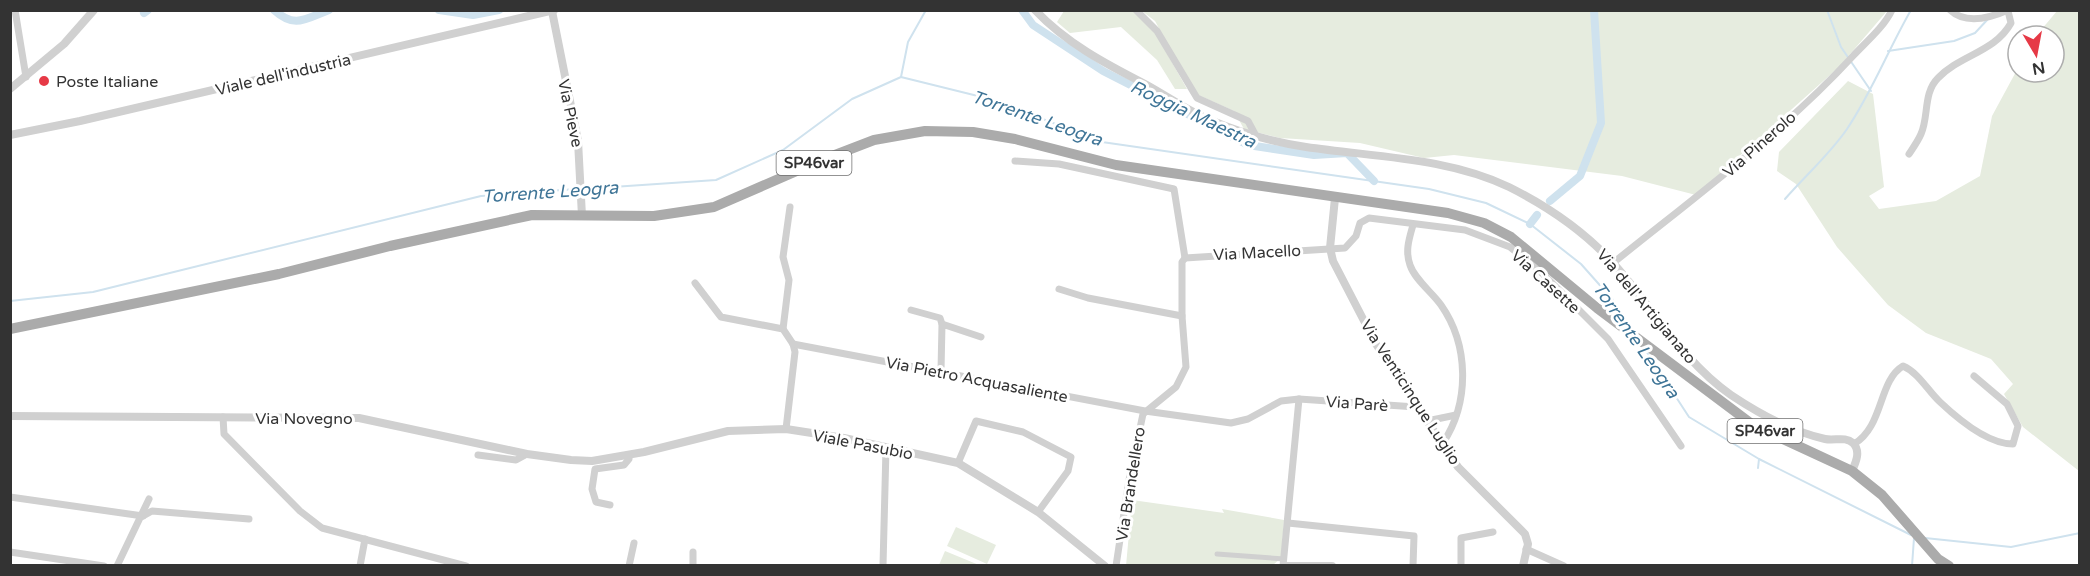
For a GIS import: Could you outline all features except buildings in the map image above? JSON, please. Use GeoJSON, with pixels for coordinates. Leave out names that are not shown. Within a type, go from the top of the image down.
{"type":"FeatureCollection","features":[{"type":"Feature","properties":{"kind":"main road","name":"SP46var"},"geometry":{"type":"LineString","coordinates":[[10,329],[279,274],[522,217],[654,216],[714,207],[874,140],[925,131],[973,132],[1015,139],[1116,165],[1448,213],[1484,223],[1511,237],[1597,308],[1753,425],[1852,471],[1874,487],[1938,559],[1949,566]]}},
{"type":"Feature","properties":{"kind":"street"},"geometry":{"type":"LineString","coordinates":[[15,10],[26,77]]}},
{"type":"Feature","properties":{"kind":"street"},"geometry":{"type":"LineString","coordinates":[[10,89],[64,44],[94,10]]}},
{"type":"Feature","properties":{"kind":"street","name":"Via dell'Artigianato"},"geometry":{"type":"LineString","coordinates":[[1035,10],[1049,25],[1097,59],[1209,120],[1256,136],[1304,147],[1369,153],[1430,163],[1507,187],[1565,221],[1613,263],[1692,360],[1731,395],[1762,413],[1810,435],[1828,440],[1845,439],[1854,444]]}},
{"type":"Feature","properties":{"kind":"street"},"geometry":{"type":"LineString","coordinates":[[1136,10],[1157,31],[1197,98],[1248,121],[1256,136]]}},
{"type":"Feature","properties":{"kind":"street","name":"Via Pinerolo"},"geometry":{"type":"LineString","coordinates":[[1613,263],[1676,216],[1793,114],[1850,59],[1892,10]]}},
{"type":"Feature","properties":{"kind":"street"},"geometry":{"type":"LineString","coordinates":[[1909,154],[1921,134],[1929,91],[1938,78],[1981,52],[2004,34],[2011,23],[2008,11],[1984,18],[1960,18],[1950,10]]}},
{"type":"Feature","properties":{"kind":"street","name":"Viale dell'industria"},"geometry":{"type":"LineString","coordinates":[[10,135],[90,119],[553,11]]}},
{"type":"Feature","properties":{"kind":"street","name":"Via Pieve"},"geometry":{"type":"LineString","coordinates":[[553,11],[580,162],[582,216]]}},
{"type":"Feature","properties":{"kind":"street","name":"Via Brandellero"},"geometry":{"type":"LineString","coordinates":[[1015,161],[1059,164],[1174,189],[1185,258],[1182,262],[1182,316],[1186,357],[1184,374],[1176,387],[1145,411],[1141,420],[1116,566]]}},
{"type":"Feature","properties":{"kind":"street","name":"Via Venticinque Luglio"},"geometry":{"type":"LineString","coordinates":[[1335,198],[1330,248],[1333,261],[1376,344],[1458,467],[1525,534],[1526,549]]}},
{"type":"Feature","properties":{"kind":"street"},"geometry":{"type":"LineString","coordinates":[[786,429],[795,352],[793,344],[783,329],[789,280],[783,257],[790,207]]}},
{"type":"Feature","properties":{"kind":"street","name":"Via Casette"},"geometry":{"type":"LineString","coordinates":[[1330,248],[1345,248],[1352,244],[1360,223],[1370,218],[1450,228],[1484,235],[1509,247],[1543,274],[1608,339],[1681,446]]}},
{"type":"Feature","properties":{"kind":"street"},"geometry":{"type":"LineString","coordinates":[[1413,225],[1407,249],[1410,267],[1452,320],[1463,360],[1463,386],[1456,415],[1443,443]]}},
{"type":"Feature","properties":{"kind":"street","name":"Via Macello"},"geometry":{"type":"LineString","coordinates":[[1185,258],[1330,248]]}},
{"type":"Feature","properties":{"kind":"street"},"geometry":{"type":"LineString","coordinates":[[695,283],[721,317],[783,329]]}},
{"type":"Feature","properties":{"kind":"street"},"geometry":{"type":"LineString","coordinates":[[1059,289],[1088,298],[1182,316]]}},
{"type":"Feature","properties":{"kind":"street"},"geometry":{"type":"LineString","coordinates":[[911,310],[940,318],[942,324],[940,371]]}},
{"type":"Feature","properties":{"kind":"street"},"geometry":{"type":"LineString","coordinates":[[942,324],[981,337]]}},
{"type":"Feature","properties":{"kind":"street","name":"Via Pietro Acquasaliente"},"geometry":{"type":"LineString","coordinates":[[793,344],[1145,411],[1161,412]]}},
{"type":"Feature","properties":{"kind":"street"},"geometry":{"type":"LineString","coordinates":[[1852,471],[1858,453],[1854,444],[1864,439],[1877,418],[1894,372],[1904,366],[1911,369],[1941,403],[1977,430],[1999,444],[2013,444],[2018,426],[2007,404],[1974,376]]}},
{"type":"Feature","properties":{"kind":"street"},"geometry":{"type":"LineString","coordinates":[[1284,563],[1299,399]]}},
{"type":"Feature","properties":{"kind":"street","name":"Via Parè"},"geometry":{"type":"LineString","coordinates":[[1161,412],[1231,423],[1248,419],[1281,401],[1299,399],[1416,407]]}},
{"type":"Feature","properties":{"kind":"street"},"geometry":{"type":"LineString","coordinates":[[1427,421],[1456,415]]}},
{"type":"Feature","properties":{"kind":"street","name":"Via Novegno"},"geometry":{"type":"LineString","coordinates":[[10,416],[359,418],[527,454],[592,460]]}},
{"type":"Feature","properties":{"kind":"street"},"geometry":{"type":"LineString","coordinates":[[223,417],[224,434],[300,511],[322,528],[466,566]]}},
{"type":"Feature","properties":{"kind":"street"},"geometry":{"type":"LineString","coordinates":[[958,463],[976,421],[1023,432],[1071,458],[1068,471],[1038,512]]}},
{"type":"Feature","properties":{"kind":"street","name":"Viale Pasubio"},"geometry":{"type":"LineString","coordinates":[[592,460],[629,455],[728,431],[786,429],[886,448],[958,463],[1038,512],[1105,566]]}},
{"type":"Feature","properties":{"kind":"street"},"geometry":{"type":"LineString","coordinates":[[883,566],[886,448]]}},
{"type":"Feature","properties":{"kind":"street"},"geometry":{"type":"LineString","coordinates":[[478,455],[516,460],[527,454]]}},
{"type":"Feature","properties":{"kind":"street"},"geometry":{"type":"LineString","coordinates":[[610,505],[596,502],[592,489],[595,469],[624,465],[629,455]]}},
{"type":"Feature","properties":{"kind":"street"},"geometry":{"type":"LineString","coordinates":[[10,497],[143,516],[152,511],[249,519]]}},
{"type":"Feature","properties":{"kind":"street"},"geometry":{"type":"LineString","coordinates":[[117,566],[143,516],[149,499]]}},
{"type":"Feature","properties":{"kind":"street"},"geometry":{"type":"LineString","coordinates":[[1288,523],[1315,523],[1414,536],[1413,566]]}},
{"type":"Feature","properties":{"kind":"street"},"geometry":{"type":"LineString","coordinates":[[1461,566],[1461,538],[1493,532]]}},
{"type":"Feature","properties":{"kind":"street"},"geometry":{"type":"LineString","coordinates":[[360,566],[365,539]]}},
{"type":"Feature","properties":{"kind":"street"},"geometry":{"type":"LineString","coordinates":[[629,566],[634,543]]}},
{"type":"Feature","properties":{"kind":"street"},"geometry":{"type":"LineString","coordinates":[[1523,566],[1526,549],[1564,566]]}},
{"type":"Feature","properties":{"kind":"street"},"geometry":{"type":"LineString","coordinates":[[10,552],[104,566]]}},
{"type":"Feature","properties":{"kind":"street"},"geometry":{"type":"LineString","coordinates":[[693,552],[693,566]]}},
{"type":"Feature","properties":{"kind":"street"},"geometry":{"type":"LineString","coordinates":[[1217,554],[1284,563],[1332,566]]}},
{"type":"Feature","properties":{"kind":"shaded area"},"geometry":{"type":"Polygon","coordinates":[[[1064,11],[1135,11],[1148,20],[1187,89],[1175,89],[1157,60],[1121,27],[1070,33],[1057,22],[1064,11]]]}},
{"type":"Feature","properties":{"kind":"shaded area"},"geometry":{"type":"Polygon","coordinates":[[[1142,11],[1887,11],[1839,67],[1696,195],[1622,176],[1454,155],[1424,158],[1360,143],[1280,138],[1244,129],[1234,111],[1194,93],[1155,21],[1142,11]]]}},
{"type":"Feature","properties":{"kind":"shaded area"},"geometry":{"type":"Polygon","coordinates":[[[2057,11],[2079,11],[2079,471],[2023,427],[2004,394],[2013,384],[1991,359],[1926,333],[1888,305],[1837,247],[1796,184],[1777,171],[1779,152],[1848,81],[1873,94],[1884,187],[1869,196],[1879,209],[1936,201],[1980,176],[1992,116],[2009,84],[2066,84],[2066,24],[2046,24],[2057,11]]]}},
{"type":"Feature","properties":{"kind":"shaded area"},"geometry":{"type":"Polygon","coordinates":[[[1132,500],[1224,513],[1222,509],[1284,520],[1281,558],[1273,565],[1126,566],[1132,500]]]}},
{"type":"Feature","properties":{"kind":"shaded area"},"geometry":{"type":"Polygon","coordinates":[[[956,527],[996,545],[987,564],[947,546],[956,527]]]}},
{"type":"Feature","properties":{"kind":"shaded area"},"geometry":{"type":"Polygon","coordinates":[[[945,551],[979,565],[939,565],[945,551]]]}},
{"type":"Feature","properties":{"kind":"waterway","name":"Roggia Maestra"},"geometry":{"type":"LineString","coordinates":[[144,13],[148,10]]}},
{"type":"Feature","properties":{"kind":"waterway","name":"Roggia Maestra"},"geometry":{"type":"LineString","coordinates":[[274,10],[281,16],[294,21],[307,19],[329,10]]}},
{"type":"Feature","properties":{"kind":"waterway","name":"Roggia Maestra"},"geometry":{"type":"LineString","coordinates":[[439,10],[473,15],[499,10]]}},
{"type":"Feature","properties":{"kind":"waterway"},"geometry":{"type":"LineString","coordinates":[[901,77],[908,42],[926,10]]}},
{"type":"Feature","properties":{"kind":"waterway","name":"Roggia Maestra"},"geometry":{"type":"LineString","coordinates":[[1022,10],[1033,25],[1103,71],[1248,145],[1314,155],[1347,153],[1374,181]]}},
{"type":"Feature","properties":{"kind":"waterway"},"geometry":{"type":"LineString","coordinates":[[1550,201],[1580,176],[1601,123],[1594,10]]}},
{"type":"Feature","properties":{"kind":"waterway"},"geometry":{"type":"LineString","coordinates":[[1827,10],[1841,47],[1871,91]]}},
{"type":"Feature","properties":{"kind":"waterway"},"geometry":{"type":"LineString","coordinates":[[1785,199],[1847,129],[1911,10]]}},
{"type":"Feature","properties":{"kind":"waterway"},"geometry":{"type":"LineString","coordinates":[[1888,51],[1954,41],[1975,33],[1988,19]]}},
{"type":"Feature","properties":{"kind":"waterway","name":"Torrente Leogra"},"geometry":{"type":"LineString","coordinates":[[583,189],[716,180],[783,150],[852,99],[901,77],[994,100],[1102,142],[1429,189],[1486,203],[1530,224],[1581,264],[1613,300],[1630,326]]}},
{"type":"Feature","properties":{"kind":"waterway","name":"Torrente Leogra"},"geometry":{"type":"LineString","coordinates":[[10,301],[93,292],[481,196],[577,189]]}},
{"type":"Feature","properties":{"kind":"waterway"},"geometry":{"type":"LineString","coordinates":[[1530,224],[1537,215]]}},
{"type":"Feature","properties":{"kind":"waterway","name":"Torrente Leogra"},"geometry":{"type":"LineString","coordinates":[[1646,351],[1689,417],[1759,459],[1911,535]]}},
{"type":"Feature","properties":{"kind":"waterway"},"geometry":{"type":"LineString","coordinates":[[1758,468],[1759,459]]}},
{"type":"Feature","properties":{"kind":"waterway","name":"Torrente Leogra"},"geometry":{"type":"LineString","coordinates":[[1925,538],[2011,547],[2080,533]]}},
{"type":"Feature","properties":{"kind":"waterway"},"geometry":{"type":"LineString","coordinates":[[1912,566],[1914,538]]}},
{"type":"Feature","properties":{"kind":"place","name":"Poste Italiane"},"geometry":{"type":"Point","coordinates":[44,81]}}]}
